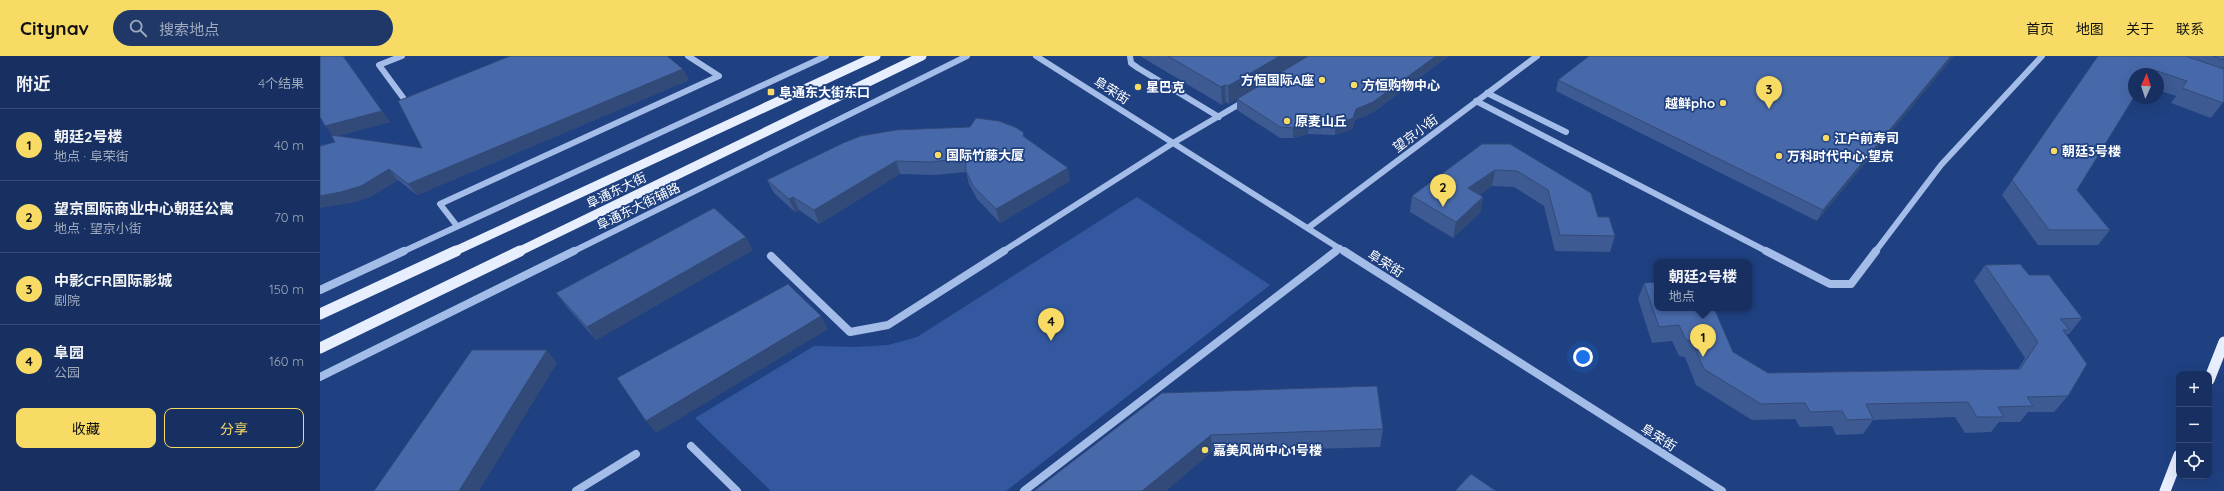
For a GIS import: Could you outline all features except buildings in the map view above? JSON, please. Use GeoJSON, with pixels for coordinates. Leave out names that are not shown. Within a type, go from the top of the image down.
{"type":"FeatureCollection","features":[{"type":"Feature","properties":{"kind":"main road","name":"阜通东大街"},"geometry":{"type":"LineString","coordinates":[[320,314],[876,56]]}},
{"type":"Feature","properties":{"kind":"main road","name":"阜通东大街"},"geometry":{"type":"LineString","coordinates":[[320,348],[922,56]]}},
{"type":"Feature","properties":{"kind":"main road"},"geometry":{"type":"LineString","coordinates":[[2212,372],[2224,342]]}},
{"type":"Feature","properties":{"kind":"main road"},"geometry":{"type":"LineString","coordinates":[[2165,491],[2176,463]]}},
{"type":"Feature","properties":{"kind":"street"},"geometry":{"type":"LineString","coordinates":[[402,56],[379,65],[407,103],[414,100]]}},
{"type":"Feature","properties":{"kind":"street"},"geometry":{"type":"LineString","coordinates":[[457,226],[440,204],[719,76],[688,56]]}},
{"type":"Feature","properties":{"kind":"street"},"geometry":{"type":"LineString","coordinates":[[320,290],[826,56]]}},
{"type":"Feature","properties":{"kind":"street","name":"阜通东大街辅路"},"geometry":{"type":"LineString","coordinates":[[320,377],[967,56]]}},
{"type":"Feature","properties":{"kind":"street","name":"阜荣街"},"geometry":{"type":"LineString","coordinates":[[1036,56],[1722,491]]}},
{"type":"Feature","properties":{"kind":"street"},"geometry":{"type":"LineString","coordinates":[[1130,56],[1131,63],[1138,68],[1219,117]]}},
{"type":"Feature","properties":{"kind":"street","name":"望京小街"},"geometry":{"type":"LineString","coordinates":[[1308,228],[1537,56]]}},
{"type":"Feature","properties":{"kind":"street"},"geometry":{"type":"LineString","coordinates":[[1476,102],[1830,284],[1851,284],[1941,165],[2042,56]]}},
{"type":"Feature","properties":{"kind":"street"},"geometry":{"type":"LineString","coordinates":[[1487,93],[1566,132]]}},
{"type":"Feature","properties":{"kind":"street"},"geometry":{"type":"LineString","coordinates":[[771,256],[850,332],[888,325],[1173,143],[1251,97]]}},
{"type":"Feature","properties":{"kind":"street"},"geometry":{"type":"LineString","coordinates":[[1024,491],[1340,248]]}},
{"type":"Feature","properties":{"kind":"street"},"geometry":{"type":"LineString","coordinates":[[691,446],[737,491]]}},
{"type":"Feature","properties":{"kind":"street"},"geometry":{"type":"LineString","coordinates":[[576,491],[636,454]]}},
{"type":"Feature","properties":{"kind":"shaded area"},"geometry":{"type":"Polygon","coordinates":[[[1137,197],[1270,285],[1006,491],[771,491],[695,418],[814,346],[855,347],[888,345],[917,337],[1137,197]]]}},
{"type":"Feature","properties":{"kind":"place","name":"方恒国际A座"},"geometry":{"type":"Point","coordinates":[1322,80]}},
{"type":"Feature","properties":{"kind":"place","name":"方恒购物中心"},"geometry":{"type":"Point","coordinates":[1354,85]}},
{"type":"Feature","properties":{"kind":"place","name":"星巴克"},"geometry":{"type":"Point","coordinates":[1138,87]}},
{"type":"Feature","properties":{"kind":"place","name":"阜通东大街东口"},"geometry":{"type":"Point","coordinates":[771,92]}},
{"type":"Feature","properties":{"kind":"place","name":"越鲜pho"},"geometry":{"type":"Point","coordinates":[1723,103]}},
{"type":"Feature","properties":{"kind":"place","name":"中影CFR国际影城"},"geometry":{"type":"Point","coordinates":[1769,109]}},
{"type":"Feature","properties":{"kind":"place","name":"原麦山丘"},"geometry":{"type":"Point","coordinates":[1287,121]}},
{"type":"Feature","properties":{"kind":"place","name":"江户前寿司"},"geometry":{"type":"Point","coordinates":[1826,138]}},
{"type":"Feature","properties":{"kind":"place","name":"朝廷3号楼"},"geometry":{"type":"Point","coordinates":[2054,151]}},
{"type":"Feature","properties":{"kind":"place","name":"国际竹藤大厦"},"geometry":{"type":"Point","coordinates":[938,155]}},
{"type":"Feature","properties":{"kind":"place","name":"万科时代中心·望京"},"geometry":{"type":"Point","coordinates":[1779,156]}},
{"type":"Feature","properties":{"kind":"place","name":"望京国际商业中心朝廷公寓"},"geometry":{"type":"Point","coordinates":[1443,207]}},
{"type":"Feature","properties":{"kind":"place","name":"阜园"},"geometry":{"type":"Point","coordinates":[1051,341]}},
{"type":"Feature","properties":{"kind":"place","name":"朝廷2号楼"},"geometry":{"type":"Point","coordinates":[1703,357]}},
{"type":"Feature","properties":{"kind":"place","name":"嘉美风尚中心1号楼"},"geometry":{"type":"Point","coordinates":[1205,450]}}]}
